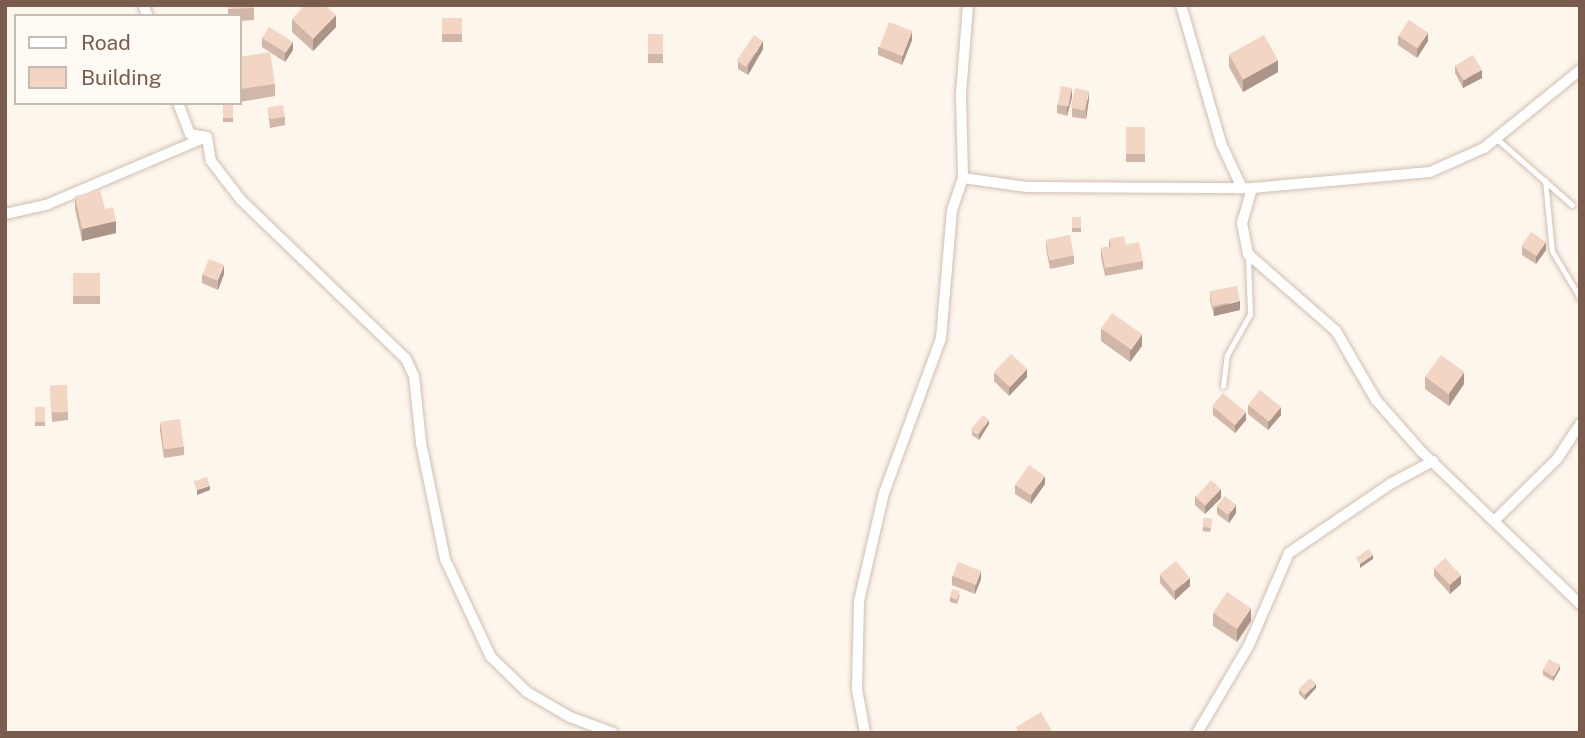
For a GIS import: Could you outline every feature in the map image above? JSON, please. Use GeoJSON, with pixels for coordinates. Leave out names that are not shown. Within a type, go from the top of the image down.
{"type":"FeatureCollection","features":[{"type":"Feature","properties":{"kind":"street"},"geometry":{"type":"LineString","coordinates":[[865,733],[857,689],[859,601],[884,493],[937,353],[952,210],[963,178],[961,94],[968,5]]}},
{"type":"Feature","properties":{"kind":"street"},"geometry":{"type":"LineString","coordinates":[[1181,5],[1221,143],[1247,188],[1242,223],[1248,254],[1336,331],[1376,400],[1433,461],[1580,604]]}},
{"type":"Feature","properties":{"kind":"street"},"geometry":{"type":"LineString","coordinates":[[963,178],[1026,187],[1247,188],[1430,172],[1497,139],[1580,69]]}},
{"type":"Feature","properties":{"kind":"street"},"geometry":{"type":"LineString","coordinates":[[179,105],[190,134],[207,137]]}},
{"type":"Feature","properties":{"kind":"street"},"geometry":{"type":"LineString","coordinates":[[5,214],[46,205],[207,137]]}},
{"type":"Feature","properties":{"kind":"street"},"geometry":{"type":"LineString","coordinates":[[207,137],[211,161],[241,200],[406,359],[414,376],[421,443],[445,559],[492,657],[527,692],[570,717],[613,733]]}},
{"type":"Feature","properties":{"kind":"street"},"geometry":{"type":"LineString","coordinates":[[1495,520],[1557,459],[1580,424]]}},
{"type":"Feature","properties":{"kind":"street"},"geometry":{"type":"LineString","coordinates":[[1197,733],[1250,645],[1289,554],[1390,484],[1433,461]]}},
{"type":"Feature","properties":{"kind":"lane"},"geometry":{"type":"LineString","coordinates":[[1497,139],[1572,205]]}},
{"type":"Feature","properties":{"kind":"lane"},"geometry":{"type":"LineString","coordinates":[[1545,180],[1552,251],[1580,298]]}},
{"type":"Feature","properties":{"kind":"lane"},"geometry":{"type":"LineString","coordinates":[[1223,386],[1227,355],[1250,314],[1248,254]]}},
{"type":"Feature","properties":{"kind":"building"},"geometry":{"type":"Polygon","coordinates":[[[228,5],[254,5],[254,8],[228,9],[228,5]]]}},
{"type":"Feature","properties":{"kind":"building"},"geometry":{"type":"Polygon","coordinates":[[[305,5],[325,5],[336,15],[313,39],[292,19],[305,5]]]}},
{"type":"Feature","properties":{"kind":"building"},"geometry":{"type":"Polygon","coordinates":[[[442,18],[462,18],[462,34],[442,34],[442,18]]]}},
{"type":"Feature","properties":{"kind":"building"},"geometry":{"type":"Polygon","coordinates":[[[1409,20],[1428,33],[1417,49],[1398,36],[1409,20]]]}},
{"type":"Feature","properties":{"kind":"building"},"geometry":{"type":"Polygon","coordinates":[[[889,22],[912,31],[903,56],[879,47],[889,22]]]}},
{"type":"Feature","properties":{"kind":"building"},"geometry":{"type":"Polygon","coordinates":[[[269,27],[293,42],[286,53],[262,38],[269,27]]]}},
{"type":"Feature","properties":{"kind":"building"},"geometry":{"type":"Polygon","coordinates":[[[648,34],[663,34],[663,54],[648,54],[648,34]]]}},
{"type":"Feature","properties":{"kind":"building"},"geometry":{"type":"Polygon","coordinates":[[[754,35],[763,41],[746,67],[737,61],[754,35]]]}},
{"type":"Feature","properties":{"kind":"building"},"geometry":{"type":"Polygon","coordinates":[[[1264,35],[1278,60],[1243,80],[1229,54],[1264,35]]]}},
{"type":"Feature","properties":{"kind":"building"},"geometry":{"type":"Polygon","coordinates":[[[270,52],[275,84],[242,89],[242,57],[270,52]]]}},
{"type":"Feature","properties":{"kind":"building"},"geometry":{"type":"Polygon","coordinates":[[[1473,55],[1482,70],[1464,80],[1455,66],[1473,55]]]}},
{"type":"Feature","properties":{"kind":"building"},"geometry":{"type":"Polygon","coordinates":[[[1061,86],[1072,88],[1069,107],[1058,105],[1061,86]]]}},
{"type":"Feature","properties":{"kind":"building"},"geometry":{"type":"Polygon","coordinates":[[[1075,88],[1089,91],[1085,110],[1071,108],[1075,88]]]}},
{"type":"Feature","properties":{"kind":"building"},"geometry":{"type":"Polygon","coordinates":[[[223,105],[233,105],[233,118],[223,118],[223,105]]]}},
{"type":"Feature","properties":{"kind":"building"},"geometry":{"type":"Polygon","coordinates":[[[283,105],[285,117],[270,119],[268,107],[283,105]]]}},
{"type":"Feature","properties":{"kind":"building"},"geometry":{"type":"Polygon","coordinates":[[[1126,127],[1145,127],[1145,154],[1126,154],[1126,127]]]}},
{"type":"Feature","properties":{"kind":"building"},"geometry":{"type":"Polygon","coordinates":[[[100,190],[105,209],[113,207],[116,221],[82,229],[75,196],[100,190]]]}},
{"type":"Feature","properties":{"kind":"building"},"geometry":{"type":"Polygon","coordinates":[[[1072,217],[1081,217],[1081,228],[1072,228],[1072,217]]]}},
{"type":"Feature","properties":{"kind":"building"},"geometry":{"type":"Polygon","coordinates":[[[1531,232],[1546,242],[1536,256],[1521,246],[1531,232]]]}},
{"type":"Feature","properties":{"kind":"building"},"geometry":{"type":"Polygon","coordinates":[[[1070,235],[1074,256],[1049,260],[1045,240],[1070,235]]]}},
{"type":"Feature","properties":{"kind":"building"},"geometry":{"type":"Polygon","coordinates":[[[1124,236],[1126,245],[1139,242],[1143,261],[1105,268],[1101,248],[1111,247],[1109,239],[1124,236]]]}},
{"type":"Feature","properties":{"kind":"building"},"geometry":{"type":"Polygon","coordinates":[[[209,259],[224,265],[217,281],[203,275],[209,259]]]}},
{"type":"Feature","properties":{"kind":"building"},"geometry":{"type":"Polygon","coordinates":[[[73,273],[100,273],[100,296],[73,296],[73,273]]]}},
{"type":"Feature","properties":{"kind":"building"},"geometry":{"type":"Polygon","coordinates":[[[1237,286],[1240,301],[1212,306],[1210,291],[1237,286]]]}},
{"type":"Feature","properties":{"kind":"building"},"geometry":{"type":"Polygon","coordinates":[[[1112,313],[1142,334],[1131,350],[1101,329],[1112,313]]]}},
{"type":"Feature","properties":{"kind":"building"},"geometry":{"type":"Polygon","coordinates":[[[1011,354],[1027,369],[1010,387],[994,372],[1011,354]]]}},
{"type":"Feature","properties":{"kind":"building"},"geometry":{"type":"Polygon","coordinates":[[[1441,355],[1464,372],[1449,394],[1425,377],[1441,355]]]}},
{"type":"Feature","properties":{"kind":"building"},"geometry":{"type":"Polygon","coordinates":[[[67,385],[68,412],[51,413],[50,386],[67,385]]]}},
{"type":"Feature","properties":{"kind":"building"},"geometry":{"type":"Polygon","coordinates":[[[1260,390],[1281,407],[1269,422],[1248,405],[1260,390]]]}},
{"type":"Feature","properties":{"kind":"building"},"geometry":{"type":"Polygon","coordinates":[[[1223,393],[1246,412],[1235,425],[1212,406],[1223,393]]]}},
{"type":"Feature","properties":{"kind":"building"},"geometry":{"type":"Polygon","coordinates":[[[35,407],[45,407],[45,422],[35,422],[35,407]]]}},
{"type":"Feature","properties":{"kind":"building"},"geometry":{"type":"Polygon","coordinates":[[[983,415],[989,420],[977,435],[971,430],[983,415]]]}},
{"type":"Feature","properties":{"kind":"building"},"geometry":{"type":"Polygon","coordinates":[[[180,419],[184,447],[164,450],[160,422],[180,419]]]}},
{"type":"Feature","properties":{"kind":"building"},"geometry":{"type":"Polygon","coordinates":[[[1029,465],[1045,476],[1031,496],[1015,485],[1029,465]]]}},
{"type":"Feature","properties":{"kind":"building"},"geometry":{"type":"Polygon","coordinates":[[[207,477],[210,486],[196,490],[194,481],[207,477]]]}},
{"type":"Feature","properties":{"kind":"building"},"geometry":{"type":"Polygon","coordinates":[[[1211,480],[1221,489],[1205,506],[1196,497],[1211,480]]]}},
{"type":"Feature","properties":{"kind":"building"},"geometry":{"type":"Polygon","coordinates":[[[1225,496],[1236,505],[1228,515],[1217,506],[1225,496]]]}},
{"type":"Feature","properties":{"kind":"building"},"geometry":{"type":"Polygon","coordinates":[[[1204,518],[1212,519],[1211,528],[1203,527],[1204,518]]]}},
{"type":"Feature","properties":{"kind":"building"},"geometry":{"type":"Polygon","coordinates":[[[1369,549],[1373,555],[1360,564],[1356,558],[1369,549]]]}},
{"type":"Feature","properties":{"kind":"building"},"geometry":{"type":"Polygon","coordinates":[[[1445,558],[1461,575],[1450,585],[1434,568],[1445,558]]]}},
{"type":"Feature","properties":{"kind":"building"},"geometry":{"type":"Polygon","coordinates":[[[1176,561],[1190,578],[1174,591],[1160,574],[1176,561]]]}},
{"type":"Feature","properties":{"kind":"building"},"geometry":{"type":"Polygon","coordinates":[[[958,562],[981,571],[976,585],[953,576],[958,562]]]}},
{"type":"Feature","properties":{"kind":"building"},"geometry":{"type":"Polygon","coordinates":[[[952,589],[960,591],[957,600],[950,597],[952,589]]]}},
{"type":"Feature","properties":{"kind":"building"},"geometry":{"type":"Polygon","coordinates":[[[1227,592],[1251,608],[1237,629],[1213,613],[1227,592]]]}},
{"type":"Feature","properties":{"kind":"building"},"geometry":{"type":"Polygon","coordinates":[[[1549,659],[1560,665],[1554,677],[1543,670],[1549,659]]]}},
{"type":"Feature","properties":{"kind":"building"},"geometry":{"type":"Polygon","coordinates":[[[1310,678],[1316,684],[1304,695],[1299,689],[1310,678]]]}},
{"type":"Feature","properties":{"kind":"building"},"geometry":{"type":"Polygon","coordinates":[[[1041,712],[1053,733],[1019,733],[1016,727],[1041,712]]]}}]}
